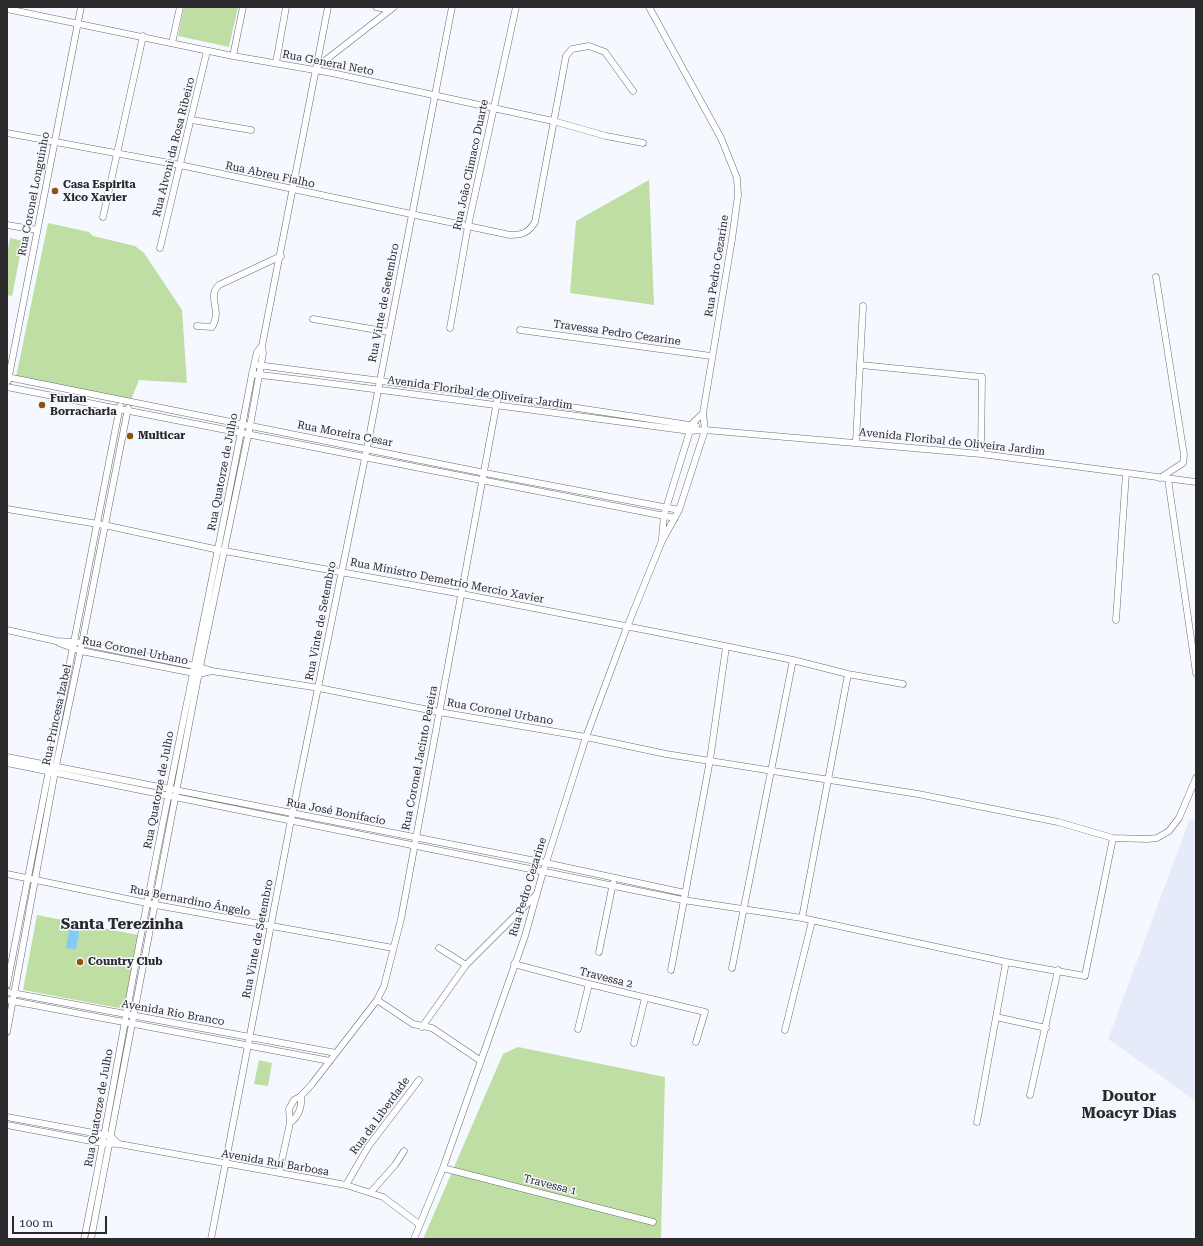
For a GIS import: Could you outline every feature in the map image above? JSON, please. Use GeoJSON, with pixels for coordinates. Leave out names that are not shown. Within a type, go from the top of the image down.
{"type":"FeatureCollection","features":[{"type":"Feature","properties":{"kind":"street","name":"Rua Coronel Longuinho"},"geometry":{"type":"LineString","coordinates":[[7,386],[81,7]]}},
{"type":"Feature","properties":{"kind":"street"},"geometry":{"type":"LineString","coordinates":[[172,43],[180,7]]}},
{"type":"Feature","properties":{"kind":"street"},"geometry":{"type":"LineString","coordinates":[[233,56],[243,7]]}},
{"type":"Feature","properties":{"kind":"street"},"geometry":{"type":"LineString","coordinates":[[276,63],[286,7]]}},
{"type":"Feature","properties":{"kind":"street","name":"Rua Quatorze de Julho"},"geometry":{"type":"LineString","coordinates":[[130,1016],[134,975],[147,903],[181,733],[192,693],[227,525],[242,468],[261,366],[263,353],[262,346],[281,256],[328,7]]}},
{"type":"Feature","properties":{"kind":"street"},"geometry":{"type":"LineString","coordinates":[[376,7],[392,8]]}},
{"type":"Feature","properties":{"kind":"street","name":"Rua Vinte de Setembro"},"geometry":{"type":"LineString","coordinates":[[210,1239],[292,817],[367,448],[378,381],[452,7]]}},
{"type":"Feature","properties":{"kind":"street","name":"Rua João Climaco Duarte"},"geometry":{"type":"LineString","coordinates":[[450,328],[468,226],[516,7]]}},
{"type":"Feature","properties":{"kind":"street","name":"Rua Pedro Cezarine"},"geometry":{"type":"LineString","coordinates":[[647,7],[721,138],[737,178],[738,195],[703,413],[691,428],[666,507],[662,541]]}},
{"type":"Feature","properties":{"kind":"street"},"geometry":{"type":"LineString","coordinates":[[317,68],[392,8]]}},
{"type":"Feature","properties":{"kind":"street","name":"Rua General Neto"},"geometry":{"type":"LineString","coordinates":[[7,10],[143,36],[233,56],[317,68],[553,121],[594,134],[643,143]]}},
{"type":"Feature","properties":{"kind":"street"},"geometry":{"type":"LineString","coordinates":[[104,217],[143,36]]}},
{"type":"Feature","properties":{"kind":"street"},"geometry":{"type":"LineString","coordinates":[[553,121],[566,56],[572,49],[589,46],[605,52],[633,91]]}},
{"type":"Feature","properties":{"kind":"street","name":"Rua Alvoni da Rosa Ribeiro"},"geometry":{"type":"LineString","coordinates":[[160,248],[192,120],[207,51]]}},
{"type":"Feature","properties":{"kind":"street"},"geometry":{"type":"LineString","coordinates":[[192,120],[251,130]]}},
{"type":"Feature","properties":{"kind":"street","name":"Rua Abreu Fialho"},"geometry":{"type":"LineString","coordinates":[[7,133],[180,165],[510,235],[521,235],[529,232],[535,222],[553,121]]}},
{"type":"Feature","properties":{"kind":"street"},"geometry":{"type":"LineString","coordinates":[[7,225],[37,230]]}},
{"type":"Feature","properties":{"kind":"street"},"geometry":{"type":"LineString","coordinates":[[198,326],[212,327],[216,321],[217,314],[213,295],[214,289],[219,285],[281,256]]}},
{"type":"Feature","properties":{"kind":"street"},"geometry":{"type":"LineString","coordinates":[[1156,277],[1178,407],[1184,455],[1183,463],[1160,478]]}},
{"type":"Feature","properties":{"kind":"street"},"geometry":{"type":"LineString","coordinates":[[856,442],[863,306]]}},
{"type":"Feature","properties":{"kind":"street"},"geometry":{"type":"LineString","coordinates":[[313,319],[388,332]]}},
{"type":"Feature","properties":{"kind":"street","name":"Travessa Pedro Cezarine"},"geometry":{"type":"LineString","coordinates":[[520,330],[711,356]]}},
{"type":"Feature","properties":{"kind":"street","name":"Rua Quatorze de Julho"},"geometry":{"type":"LineString","coordinates":[[227,525],[229,497],[242,424],[257,352],[262,346]]}},
{"type":"Feature","properties":{"kind":"street","name":"Avenida Floribal de Oliveira Jardim"},"geometry":{"type":"LineString","coordinates":[[254,365],[498,396],[704,430],[856,442],[980,454],[1196,482]]}},
{"type":"Feature","properties":{"kind":"street"},"geometry":{"type":"LineString","coordinates":[[861,365],[982,377],[980,454]]}},
{"type":"Feature","properties":{"kind":"street"},"geometry":{"type":"LineString","coordinates":[[318,382],[320,373]]}},
{"type":"Feature","properties":{"kind":"street","name":"Avenida Floribal de Oliveira Jardim"},"geometry":{"type":"LineString","coordinates":[[252,374],[448,398],[497,406],[691,428]]}},
{"type":"Feature","properties":{"kind":"street","name":"Rua Moreira Cesar"},"geometry":{"type":"LineString","coordinates":[[8,377],[367,448],[485,473],[679,510]]}},
{"type":"Feature","properties":{"kind":"street","name":"Rua Moreira Cesar"},"geometry":{"type":"LineString","coordinates":[[7,386],[248,435],[675,518]]}},
{"type":"Feature","properties":{"kind":"street"},"geometry":{"type":"LineString","coordinates":[[448,398],[449,390]]}},
{"type":"Feature","properties":{"kind":"street","name":"Rua Coronel Jacinto Pereira"},"geometry":{"type":"LineString","coordinates":[[279,1173],[290,1123],[289,1109],[294,1100],[301,1096],[330,1061],[377,1000],[384,986],[401,918],[414,841],[485,473],[498,396]]}},
{"type":"Feature","properties":{"kind":"street","name":"Rua Princesa Izabel"},"geometry":{"type":"LineString","coordinates":[[7,985],[28,878],[81,651],[122,400]]}},
{"type":"Feature","properties":{"kind":"street","name":"Rua Princesa Izabel"},"geometry":{"type":"LineString","coordinates":[[7,1032],[10,1000],[15,993],[36,879],[73,649],[129,402]]}},
{"type":"Feature","properties":{"kind":"street"},"geometry":{"type":"LineString","coordinates":[[246,405],[253,407]]}},
{"type":"Feature","properties":{"kind":"street"},"geometry":{"type":"LineString","coordinates":[[703,413],[704,430]]}},
{"type":"Feature","properties":{"kind":"street","name":"Rua Pedro Cezarine"},"geometry":{"type":"LineString","coordinates":[[414,1239],[443,1168],[525,936],[543,872],[586,737],[627,626],[662,541],[679,510],[704,430]]}},
{"type":"Feature","properties":{"kind":"street"},"geometry":{"type":"LineString","coordinates":[[234,466],[242,468]]}},
{"type":"Feature","properties":{"kind":"street"},"geometry":{"type":"LineString","coordinates":[[678,470],[691,473]]}},
{"type":"Feature","properties":{"kind":"street"},"geometry":{"type":"LineString","coordinates":[[1116,620],[1126,473]]}},
{"type":"Feature","properties":{"kind":"street"},"geometry":{"type":"LineString","coordinates":[[1168,479],[1196,673]]}},
{"type":"Feature","properties":{"kind":"street"},"geometry":{"type":"LineString","coordinates":[[229,497],[235,498]]}},
{"type":"Feature","properties":{"kind":"street","name":"Rua Ministro Demetrio Mercio Xavier"},"geometry":{"type":"LineString","coordinates":[[7,509],[101,525],[222,550],[341,571],[627,626],[793,660],[848,674],[903,684]]}},
{"type":"Feature","properties":{"kind":"street","name":"Rua Coronel Urbano"},"geometry":{"type":"LineString","coordinates":[[7,630],[56,641],[82,643],[197,666],[212,671],[319,688],[439,712],[586,737],[666,754],[828,778],[918,794],[1058,822],[1113,838],[1157,838],[1169,831],[1179,818],[1196,778]]}},
{"type":"Feature","properties":{"kind":"street","name":"Rua Coronel Urbano"},"geometry":{"type":"LineString","coordinates":[[56,641],[81,651],[196,673],[212,671]]}},
{"type":"Feature","properties":{"kind":"street"},"geometry":{"type":"LineString","coordinates":[[671,970],[684,893],[710,760],[726,647]]}},
{"type":"Feature","properties":{"kind":"street"},"geometry":{"type":"LineString","coordinates":[[732,968],[793,660]]}},
{"type":"Feature","properties":{"kind":"street"},"geometry":{"type":"LineString","coordinates":[[802,918],[848,674]]}},
{"type":"Feature","properties":{"kind":"street","name":"Rua Quatorze de Julho"},"geometry":{"type":"LineString","coordinates":[[91,1239],[105,1144],[128,1023],[147,949],[183,763],[188,735],[192,693]]}},
{"type":"Feature","properties":{"kind":"street"},"geometry":{"type":"LineString","coordinates":[[181,733],[188,735]]}},
{"type":"Feature","properties":{"kind":"street","name":"Rua José Bonifacio"},"geometry":{"type":"LineString","coordinates":[[7,757],[176,798],[292,817],[414,841],[546,863],[684,893]]}},
{"type":"Feature","properties":{"kind":"street"},"geometry":{"type":"LineString","coordinates":[[176,762],[183,763]]}},
{"type":"Feature","properties":{"kind":"street","name":"Rua José Bonifacio"},"geometry":{"type":"LineString","coordinates":[[7,763],[171,788],[292,817]]}},
{"type":"Feature","properties":{"kind":"street"},"geometry":{"type":"LineString","coordinates":[[162,829],[170,831]]}},
{"type":"Feature","properties":{"kind":"street","name":"Rua José Bonifacio"},"geometry":{"type":"LineString","coordinates":[[414,841],[543,872],[683,900],[802,918],[1006,962],[1085,976],[1113,838]]}},
{"type":"Feature","properties":{"kind":"street"},"geometry":{"type":"LineString","coordinates":[[154,868],[162,870]]}},
{"type":"Feature","properties":{"kind":"street","name":"Rua Bernardino Ângelo"},"geometry":{"type":"LineString","coordinates":[[7,874],[156,905],[393,948]]}},
{"type":"Feature","properties":{"kind":"street"},"geometry":{"type":"LineString","coordinates":[[599,952],[615,878]]}},
{"type":"Feature","properties":{"kind":"street"},"geometry":{"type":"LineString","coordinates":[[640,891],[642,884]]}},
{"type":"Feature","properties":{"kind":"street"},"geometry":{"type":"LineString","coordinates":[[422,1027],[466,964],[537,894]]}},
{"type":"Feature","properties":{"kind":"street"},"geometry":{"type":"LineString","coordinates":[[785,1030],[812,920]]}},
{"type":"Feature","properties":{"kind":"street"},"geometry":{"type":"LineString","coordinates":[[139,946],[147,949]]}},
{"type":"Feature","properties":{"kind":"street"},"geometry":{"type":"LineString","coordinates":[[439,948],[466,964]]}},
{"type":"Feature","properties":{"kind":"street"},"geometry":{"type":"LineString","coordinates":[[977,1122],[1006,962]]}},
{"type":"Feature","properties":{"kind":"street","name":"Travessa 2"},"geometry":{"type":"LineString","coordinates":[[514,964],[705,1012],[696,1042]]}},
{"type":"Feature","properties":{"kind":"street"},"geometry":{"type":"LineString","coordinates":[[1030,1095],[1058,970]]}},
{"type":"Feature","properties":{"kind":"street"},"geometry":{"type":"LineString","coordinates":[[134,975],[141,977]]}},
{"type":"Feature","properties":{"kind":"street"},"geometry":{"type":"LineString","coordinates":[[578,1029],[589,984]]}},
{"type":"Feature","properties":{"kind":"street","name":"Avenida Rio Branco"},"geometry":{"type":"LineString","coordinates":[[7,992],[336,1053]]}},
{"type":"Feature","properties":{"kind":"street"},"geometry":{"type":"LineString","coordinates":[[634,1043],[645,998]]}},
{"type":"Feature","properties":{"kind":"street"},"geometry":{"type":"LineString","coordinates":[[41,1006],[43,999]]}},
{"type":"Feature","properties":{"kind":"street","name":"Avenida Rio Branco"},"geometry":{"type":"LineString","coordinates":[[10,1000],[330,1061]]}},
{"type":"Feature","properties":{"kind":"street"},"geometry":{"type":"LineString","coordinates":[[377,1000],[413,1024],[432,1028],[481,1061]]}},
{"type":"Feature","properties":{"kind":"street"},"geometry":{"type":"LineString","coordinates":[[96,1017],[97,1009]]}},
{"type":"Feature","properties":{"kind":"street"},"geometry":{"type":"LineString","coordinates":[[996,1017],[1046,1028]]}},
{"type":"Feature","properties":{"kind":"street","name":"Rua da Liberdade"},"geometry":{"type":"LineString","coordinates":[[346,1186],[368,1147],[419,1080]]}},
{"type":"Feature","properties":{"kind":"street","name":"Rua Coronel Jacinto Pereira"},"geometry":{"type":"LineString","coordinates":[[290,1123],[296,1119],[300,1111],[302,1105],[301,1096]]}},
{"type":"Feature","properties":{"kind":"street"},"geometry":{"type":"LineString","coordinates":[[7,1118],[107,1135],[119,1144]]}},
{"type":"Feature","properties":{"kind":"street","name":"Avenida Rui Barbosa"},"geometry":{"type":"LineString","coordinates":[[7,1125],[105,1144],[119,1144],[279,1173],[371,1192],[392,1203],[419,1224]]}},
{"type":"Feature","properties":{"kind":"street"},"geometry":{"type":"LineString","coordinates":[[371,1192],[395,1165],[404,1151]]}},
{"type":"Feature","properties":{"kind":"street","name":"Travessa 1"},"geometry":{"type":"LineString","coordinates":[[443,1168],[653,1222]]}},
{"type":"Feature","properties":{"kind":"street","name":"Rua Quatorze de Julho"},"geometry":{"type":"LineString","coordinates":[[84,1239],[96,1200]]}},
{"type":"Feature","properties":{"kind":"shaded area"},"geometry":{"type":"Polygon","coordinates":[[[1196,820],[1196,1101],[1108,1039],[1189,821],[1196,820]]]}},
{"type":"Feature","properties":{"kind":"green space"},"geometry":{"type":"Polygon","coordinates":[[[184,7],[238,7],[229,47],[178,36],[184,7]]]}},
{"type":"Feature","properties":{"kind":"green space"},"geometry":{"type":"Polygon","coordinates":[[[649,180],[654,305],[570,293],[576,221],[649,180]]]}},
{"type":"Feature","properties":{"kind":"green space"},"geometry":{"type":"Polygon","coordinates":[[[48,223],[89,232],[93,236],[135,246],[144,253],[182,310],[187,383],[139,380],[131,400],[16,377],[48,223]]]}},
{"type":"Feature","properties":{"kind":"green space"},"geometry":{"type":"Polygon","coordinates":[[[10,238],[23,241],[12,296],[7,295],[7,254],[10,238]]]}},
{"type":"Feature","properties":{"kind":"green space","name":"Country Club"},"geometry":{"type":"Polygon","coordinates":[[[37,915],[138,935],[124,1009],[23,990],[37,915]]]}},
{"type":"Feature","properties":{"kind":"green space"},"geometry":{"type":"Polygon","coordinates":[[[518,1047],[665,1077],[661,1239],[423,1239],[503,1054],[518,1047]]]}},
{"type":"Feature","properties":{"kind":"green space"},"geometry":{"type":"Polygon","coordinates":[[[259,1060],[272,1063],[268,1086],[254,1084],[259,1060]]]}},
{"type":"Feature","properties":{"kind":"water"},"geometry":{"type":"Polygon","coordinates":[[[70,925],[80,927],[76,949],[66,948],[70,925]]]}},
{"type":"Feature","properties":{"kind":"place","name":"Casa Espirita Xico Xavier"},"geometry":{"type":"Point","coordinates":[55,191]}},
{"type":"Feature","properties":{"kind":"place","name":"Furlan Borracharia"},"geometry":{"type":"Point","coordinates":[42,405]}},
{"type":"Feature","properties":{"kind":"place","name":"Multicar"},"geometry":{"type":"Point","coordinates":[130,436]}},
{"type":"Feature","properties":{"kind":"place","name":"Country Club"},"geometry":{"type":"Point","coordinates":[80,962]}},
{"type":"Feature","properties":{"kind":"district","name":"Santa Terezinha"},"geometry":{"type":"Point","coordinates":[122,925]}},
{"type":"Feature","properties":{"kind":"district","name":"Doutor Moacyr Dias"},"geometry":{"type":"Point","coordinates":[1129,1106]}}]}
